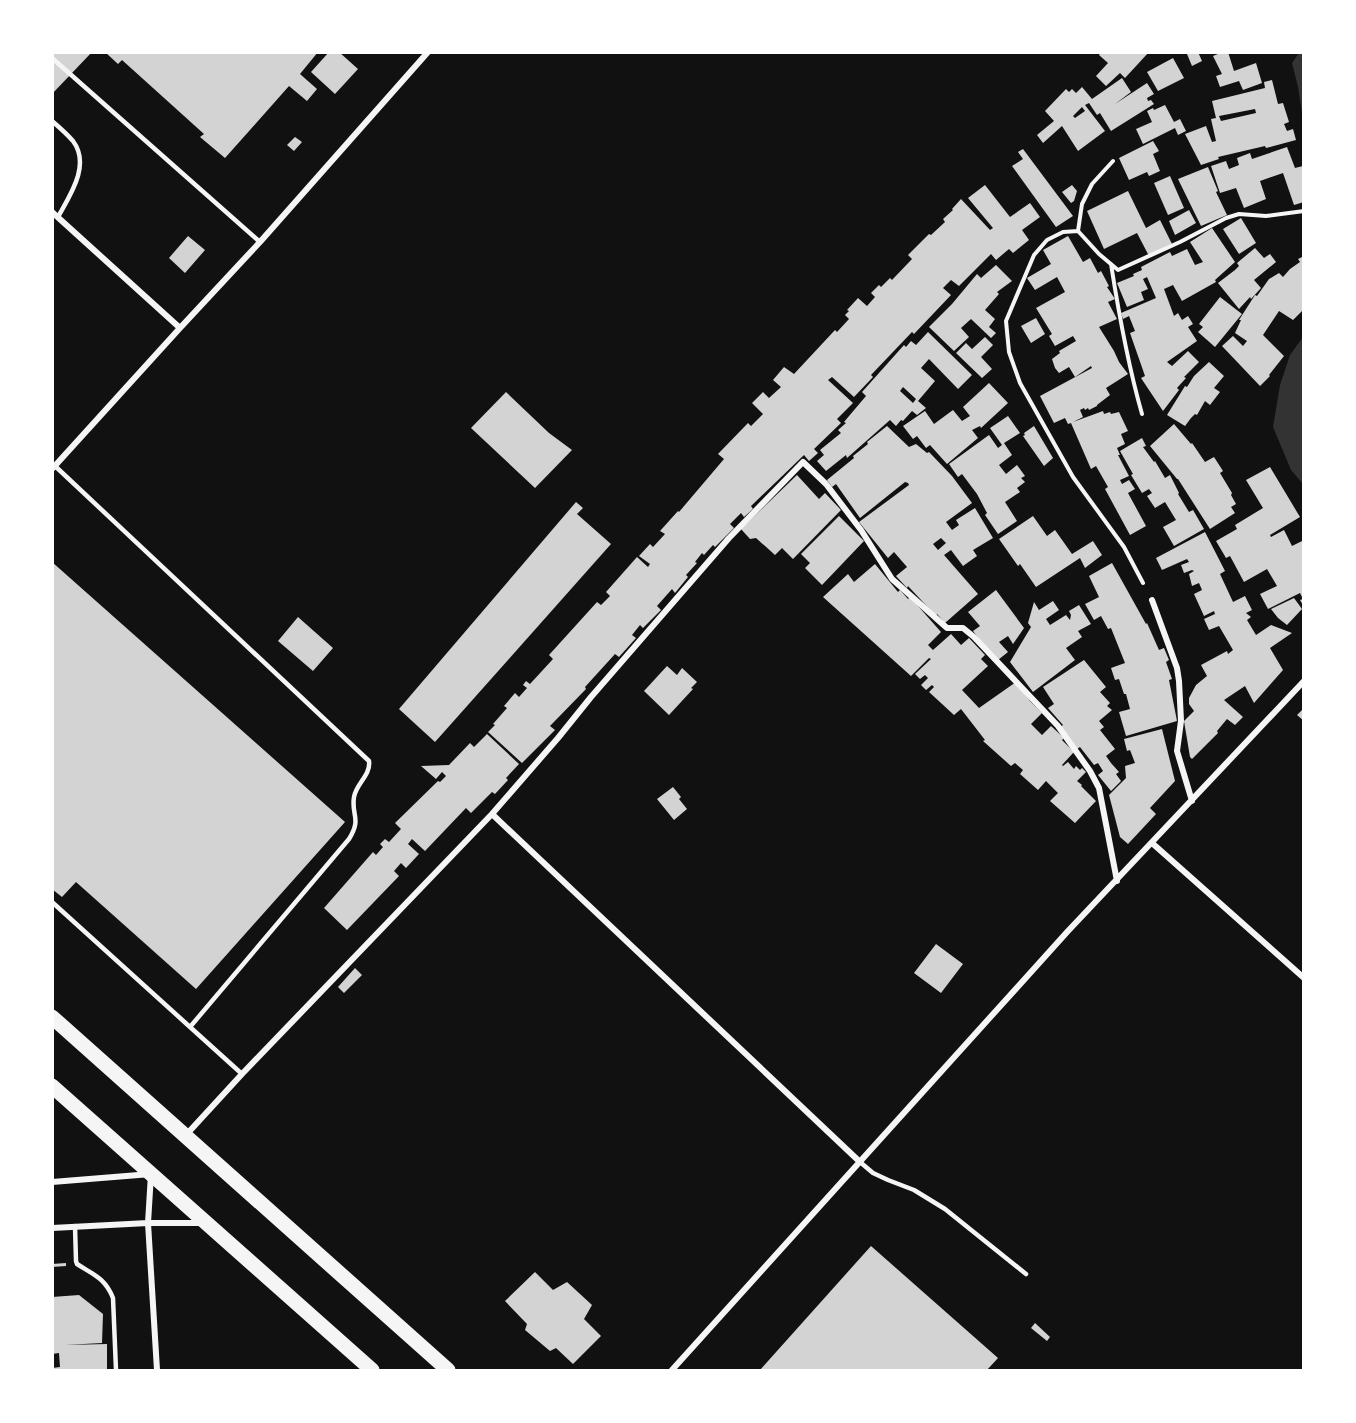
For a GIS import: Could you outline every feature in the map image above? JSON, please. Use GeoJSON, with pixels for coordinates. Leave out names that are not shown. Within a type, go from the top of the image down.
{"type":"FeatureCollection","features":[{"type":"Feature","properties":{"kind":"main road"},"geometry":{"type":"LineString","coordinates":[[52,1017],[448,1371]]}},
{"type":"Feature","properties":{"kind":"main road"},"geometry":{"type":"LineString","coordinates":[[52,1086],[372,1371]]}},
{"type":"Feature","properties":{"kind":"street"},"geometry":{"type":"LineString","coordinates":[[54,468],[260,243],[428,52]]}},
{"type":"Feature","properties":{"kind":"street"},"geometry":{"type":"LineString","coordinates":[[55,214],[180,328]]}},
{"type":"Feature","properties":{"kind":"street"},"geometry":{"type":"LineString","coordinates":[[185,1136],[492,814],[729,538],[803,462],[826,484],[861,530],[892,579],[946,628],[963,628],[974,637],[1062,731],[1099,788],[1118,881]]}},
{"type":"Feature","properties":{"kind":"street"},"geometry":{"type":"LineString","coordinates":[[1152,600],[1177,668],[1181,722],[1177,751],[1192,801]]}},
{"type":"Feature","properties":{"kind":"street"},"geometry":{"type":"LineString","coordinates":[[672,1371],[1068,931],[1118,881],[1304,681]]}},
{"type":"Feature","properties":{"kind":"street"},"geometry":{"type":"LineString","coordinates":[[492,814],[860,1162]]}},
{"type":"Feature","properties":{"kind":"street"},"geometry":{"type":"LineString","coordinates":[[1152,843],[1304,978]]}},
{"type":"Feature","properties":{"kind":"street"},"geometry":{"type":"LineString","coordinates":[[52,1182],[150,1174],[148,1222],[157,1371]]}},
{"type":"Feature","properties":{"kind":"street"},"geometry":{"type":"LineString","coordinates":[[52,1227],[148,1222],[205,1223]]}},
{"type":"Feature","properties":{"kind":"lane"},"geometry":{"type":"LineString","coordinates":[[52,58],[260,243]]}},
{"type":"Feature","properties":{"kind":"lane"},"geometry":{"type":"LineString","coordinates":[[52,121],[73,141],[78,150],[80,162],[73,190],[55,214]]}},
{"type":"Feature","properties":{"kind":"lane"},"geometry":{"type":"LineString","coordinates":[[54,468],[369,761],[369,771],[355,794],[356,825],[350,839],[190,1027]]}},
{"type":"Feature","properties":{"kind":"lane"},"geometry":{"type":"LineString","coordinates":[[52,902],[242,1074]]}},
{"type":"Feature","properties":{"kind":"lane"},"geometry":{"type":"LineString","coordinates":[[860,1162],[873,1173],[914,1190],[945,1209],[1026,1274]]}},
{"type":"Feature","properties":{"kind":"lane"},"geometry":{"type":"LineString","coordinates":[[75,1226],[77,1264],[103,1280],[113,1298],[116,1371]]}},
{"type":"Feature","properties":{"kind":"path"},"geometry":{"type":"LineString","coordinates":[[1078,231],[1082,204],[1092,184],[1113,161]]}},
{"type":"Feature","properties":{"kind":"path"},"geometry":{"type":"LineString","coordinates":[[1078,231],[1118,270],[1226,218],[1239,214],[1266,216],[1304,211]]}},
{"type":"Feature","properties":{"kind":"path"},"geometry":{"type":"LineString","coordinates":[[1078,231],[1064,232],[1047,240],[1034,255],[1006,321],[1010,352],[1020,383],[1072,477],[1124,547],[1152,600]]}},
{"type":"Feature","properties":{"kind":"path"},"geometry":{"type":"LineString","coordinates":[[1111,264],[1131,377],[1142,414]]}},
{"type":"Feature","properties":{"kind":"shaded area"},"geometry":{"type":"Polygon","coordinates":[[[1299,53],[1303,53],[1303,119],[1292,63],[1299,53]]]}},
{"type":"Feature","properties":{"kind":"shaded area"},"geometry":{"type":"Polygon","coordinates":[[[1303,337],[1303,484],[1291,470],[1273,427],[1280,385],[1290,355],[1303,337]]]}},
{"type":"Feature","properties":{"kind":"building"},"geometry":{"type":"Polygon","coordinates":[[[52,52],[92,52],[52,94],[52,52]]]}},
{"type":"Feature","properties":{"kind":"building"},"geometry":{"type":"Polygon","coordinates":[[[105,52],[318,52],[300,74],[317,89],[307,101],[289,86],[225,158],[200,137],[204,134],[122,60],[118,64],[105,52]]]}},
{"type":"Feature","properties":{"kind":"building"},"geometry":{"type":"Polygon","coordinates":[[[329,52],[339,52],[358,69],[335,94],[311,72],[329,52]]]}},
{"type":"Feature","properties":{"kind":"building"},"geometry":{"type":"Polygon","coordinates":[[[1101,52],[1149,52],[1125,78],[1120,73],[1106,86],[1096,76],[1108,63],[1099,55],[1101,52]]]}},
{"type":"Feature","properties":{"kind":"building"},"geometry":{"type":"Polygon","coordinates":[[[1198,52],[1202,61],[1192,66],[1187,54],[1198,52]]]}},
{"type":"Feature","properties":{"kind":"building"},"geometry":{"type":"Polygon","coordinates":[[[1228,52],[1234,71],[1256,63],[1262,83],[1243,90],[1239,81],[1220,87],[1216,76],[1222,74],[1213,56],[1228,52]]]}},
{"type":"Feature","properties":{"kind":"building"},"geometry":{"type":"Polygon","coordinates":[[[1173,58],[1184,78],[1158,91],[1147,72],[1173,58]]]}},
{"type":"Feature","properties":{"kind":"building"},"geometry":{"type":"Polygon","coordinates":[[[1122,78],[1131,92],[1115,104],[1147,83],[1154,94],[1147,98],[1148,101],[1151,100],[1154,104],[1111,131],[1100,113],[1097,115],[1089,103],[1085,105],[1105,131],[1078,151],[1062,126],[1043,143],[1037,135],[1054,121],[1045,111],[1066,89],[1069,92],[1072,89],[1076,93],[1082,87],[1092,99],[1122,78]],[[1082,107],[1073,116],[1075,118],[1085,111],[1082,107]]]}},
{"type":"Feature","properties":{"kind":"building"},"geometry":{"type":"Polygon","coordinates":[[[1272,80],[1278,104],[1283,103],[1289,122],[1284,124],[1287,131],[1293,129],[1296,140],[1218,157],[1219,159],[1201,165],[1185,134],[1206,126],[1212,142],[1216,141],[1211,119],[1216,118],[1212,101],[1265,88],[1264,82],[1272,80]],[[1255,109],[1219,116],[1221,121],[1256,113],[1255,109]]]}},
{"type":"Feature","properties":{"kind":"building"},"geometry":{"type":"Polygon","coordinates":[[[1165,105],[1174,122],[1180,119],[1186,131],[1178,135],[1175,128],[1143,144],[1136,129],[1152,122],[1147,111],[1165,105]]]}},
{"type":"Feature","properties":{"kind":"building"},"geometry":{"type":"Polygon","coordinates":[[[295,137],[302,142],[294,151],[287,145],[295,137]]]}},
{"type":"Feature","properties":{"kind":"building"},"geometry":{"type":"Polygon","coordinates":[[[1153,141],[1159,151],[1153,154],[1160,171],[1149,176],[1147,172],[1129,180],[1119,158],[1153,141]]]}},
{"type":"Feature","properties":{"kind":"building"},"geometry":{"type":"Polygon","coordinates":[[[1287,147],[1295,168],[1303,166],[1304,168],[1304,202],[1294,205],[1283,173],[1260,181],[1266,199],[1244,208],[1236,188],[1220,193],[1211,166],[1226,161],[1229,169],[1239,165],[1237,158],[1250,153],[1252,159],[1287,147]]]}},
{"type":"Feature","properties":{"kind":"building"},"geometry":{"type":"Polygon","coordinates":[[[1023,149],[1073,216],[1056,227],[1012,166],[1023,159],[1018,152],[1023,149]]]}},
{"type":"Feature","properties":{"kind":"building"},"geometry":{"type":"Polygon","coordinates":[[[1208,167],[1227,215],[1201,226],[1178,179],[1208,167]]]}},
{"type":"Feature","properties":{"kind":"building"},"geometry":{"type":"Polygon","coordinates":[[[1170,176],[1184,208],[1168,215],[1154,183],[1170,176]]]}},
{"type":"Feature","properties":{"kind":"building"},"geometry":{"type":"Polygon","coordinates":[[[985,185],[1010,217],[1030,203],[1040,217],[1022,230],[1029,240],[1013,253],[1009,249],[996,260],[991,254],[959,286],[951,280],[943,288],[951,295],[871,375],[873,377],[854,397],[832,377],[828,380],[853,403],[837,419],[841,423],[814,449],[818,453],[809,461],[804,455],[751,506],[753,509],[744,517],[741,513],[730,524],[734,528],[715,547],[713,545],[704,555],[702,553],[695,562],[697,563],[686,575],[688,577],[675,593],[672,589],[657,606],[661,610],[643,628],[640,625],[632,635],[636,638],[619,657],[615,654],[585,687],[586,689],[550,726],[555,730],[522,763],[488,732],[507,708],[504,706],[515,693],[519,697],[527,688],[523,685],[526,681],[530,684],[553,659],[549,655],[597,602],[601,605],[610,596],[606,592],[637,557],[648,567],[650,564],[639,556],[650,544],[653,547],[665,534],[660,531],[724,459],[718,454],[748,423],[751,426],[763,414],[752,403],[763,392],[769,398],[781,387],[773,380],[784,367],[794,374],[835,330],[837,332],[849,319],[845,315],[849,311],[847,310],[858,298],[867,306],[875,297],[871,293],[890,278],[892,280],[912,259],[908,255],[945,222],[943,219],[961,199],[990,230],[993,228],[968,198],[985,185]]]}},
{"type":"Feature","properties":{"kind":"building"},"geometry":{"type":"Polygon","coordinates":[[[1072,185],[1077,191],[1071,203],[1062,192],[1072,185]]]}},
{"type":"Feature","properties":{"kind":"building"},"geometry":{"type":"Polygon","coordinates":[[[1128,191],[1146,228],[1160,220],[1172,244],[1149,256],[1137,233],[1104,249],[1087,211],[1128,191]]]}},
{"type":"Feature","properties":{"kind":"building"},"geometry":{"type":"Polygon","coordinates":[[[1189,210],[1196,223],[1175,235],[1169,221],[1189,210]]]}},
{"type":"Feature","properties":{"kind":"building"},"geometry":{"type":"Polygon","coordinates":[[[1241,218],[1256,243],[1239,254],[1223,229],[1241,218]]]}},
{"type":"Feature","properties":{"kind":"building"},"geometry":{"type":"Polygon","coordinates":[[[1212,228],[1235,262],[1215,280],[1216,282],[1182,301],[1173,285],[1164,289],[1174,316],[1178,313],[1182,320],[1188,316],[1193,324],[1188,327],[1197,341],[1167,362],[1172,366],[1188,351],[1199,362],[1184,377],[1186,378],[1177,388],[1179,390],[1163,411],[1141,378],[1145,376],[1130,333],[1135,331],[1129,316],[1123,319],[1121,313],[1156,298],[1147,277],[1143,279],[1148,289],[1141,292],[1144,300],[1127,307],[1117,283],[1134,276],[1133,274],[1142,270],[1141,267],[1170,252],[1172,256],[1187,249],[1195,265],[1203,262],[1190,242],[1212,228]]]}},
{"type":"Feature","properties":{"kind":"building"},"geometry":{"type":"Polygon","coordinates":[[[188,236],[205,250],[185,273],[169,258],[188,236]]]}},
{"type":"Feature","properties":{"kind":"building"},"geometry":{"type":"Polygon","coordinates":[[[1068,236],[1083,262],[1090,258],[1098,273],[1101,271],[1115,299],[1108,302],[1117,319],[1099,327],[1128,374],[1106,388],[1110,395],[1097,406],[1089,410],[1084,408],[1080,410],[1083,417],[1073,422],[1103,411],[1104,414],[1119,412],[1128,431],[1121,434],[1125,444],[1117,448],[1120,455],[1118,455],[1129,476],[1120,480],[1122,484],[1129,480],[1135,489],[1128,493],[1146,526],[1130,535],[1105,489],[1108,487],[1096,466],[1091,469],[1071,423],[1068,424],[1065,418],[1054,423],[1040,396],[1092,368],[1091,366],[1075,377],[1069,367],[1059,373],[1055,368],[1052,359],[1060,353],[1059,351],[1076,341],[1073,336],[1055,346],[1049,336],[1052,334],[1036,308],[1065,292],[1057,277],[1035,290],[1027,278],[1051,264],[1043,250],[1068,236]]]}},
{"type":"Feature","properties":{"kind":"building"},"geometry":{"type":"Polygon","coordinates":[[[1255,248],[1264,258],[1270,254],[1276,262],[1254,280],[1261,288],[1239,309],[1218,283],[1235,270],[1239,266],[1237,263],[1255,248]]]}},
{"type":"Feature","properties":{"kind":"building"},"geometry":{"type":"Polygon","coordinates":[[[1304,256],[1304,309],[1293,320],[1279,311],[1263,335],[1284,356],[1260,386],[1222,346],[1233,336],[1243,346],[1247,341],[1235,333],[1241,320],[1239,320],[1255,295],[1257,296],[1269,279],[1279,273],[1283,277],[1300,262],[1298,259],[1304,256]]]}},
{"type":"Feature","properties":{"kind":"building"},"geometry":{"type":"Polygon","coordinates":[[[996,265],[1012,281],[997,292],[999,294],[985,310],[995,319],[989,327],[996,333],[991,338],[971,319],[961,328],[969,337],[954,351],[929,327],[977,274],[981,278],[996,265]]]}},
{"type":"Feature","properties":{"kind":"building"},"geometry":{"type":"Polygon","coordinates":[[[1220,297],[1242,314],[1215,347],[1198,332],[1203,327],[1199,324],[1220,297]]]}},
{"type":"Feature","properties":{"kind":"building"},"geometry":{"type":"Polygon","coordinates":[[[1036,318],[1045,334],[1031,343],[1021,326],[1036,318]]]}},
{"type":"Feature","properties":{"kind":"building"},"geometry":{"type":"Polygon","coordinates":[[[928,332],[972,375],[958,389],[929,359],[921,368],[935,381],[918,401],[926,408],[917,415],[912,411],[896,426],[890,420],[847,458],[846,455],[826,471],[817,461],[824,455],[820,450],[841,433],[838,430],[866,396],[862,392],[904,345],[906,347],[911,341],[916,345],[928,332]],[[903,387],[900,391],[913,403],[916,399],[903,387]]]}},
{"type":"Feature","properties":{"kind":"building"},"geometry":{"type":"Polygon","coordinates":[[[985,337],[993,345],[981,357],[992,369],[982,378],[956,353],[966,343],[972,349],[985,337]]]}},
{"type":"Feature","properties":{"kind":"building"},"geometry":{"type":"Polygon","coordinates":[[[1209,362],[1224,376],[1214,388],[1220,392],[1210,405],[1205,401],[1197,415],[1195,414],[1185,426],[1167,415],[1185,386],[1187,387],[1194,376],[1209,362]]]}},
{"type":"Feature","properties":{"kind":"building"},"geometry":{"type":"Polygon","coordinates":[[[989,383],[1008,403],[981,428],[980,426],[972,430],[978,438],[947,464],[930,445],[926,448],[917,436],[913,439],[903,426],[925,411],[934,424],[953,410],[962,421],[970,416],[963,407],[989,383]]]}},
{"type":"Feature","properties":{"kind":"building"},"geometry":{"type":"Polygon","coordinates":[[[506,392],[549,433],[572,450],[535,488],[471,428],[506,392]]]}},
{"type":"Feature","properties":{"kind":"building"},"geometry":{"type":"Polygon","coordinates":[[[1008,416],[1020,433],[1004,443],[1012,455],[999,465],[1006,474],[1017,465],[1025,476],[1021,478],[1025,482],[1017,488],[1020,492],[1005,502],[1017,521],[998,534],[985,515],[987,513],[977,494],[962,474],[958,477],[949,464],[989,435],[998,448],[1002,445],[990,428],[1008,416]]]}},
{"type":"Feature","properties":{"kind":"building"},"geometry":{"type":"Polygon","coordinates":[[[1174,424],[1192,443],[1205,462],[1214,457],[1223,471],[1220,473],[1236,504],[1231,507],[1235,513],[1210,529],[1178,479],[1150,446],[1174,424]]]}},
{"type":"Feature","properties":{"kind":"building"},"geometry":{"type":"Polygon","coordinates":[[[887,426],[909,447],[916,444],[927,453],[929,452],[952,476],[972,503],[946,522],[952,530],[959,525],[956,520],[975,508],[993,538],[973,550],[977,556],[963,566],[951,550],[944,555],[978,594],[945,623],[896,576],[907,567],[894,552],[888,558],[859,522],[909,485],[908,483],[905,482],[860,518],[836,484],[832,487],[827,480],[854,458],[853,456],[868,444],[867,442],[887,426]],[[941,538],[933,544],[938,550],[946,543],[941,538]]]}},
{"type":"Feature","properties":{"kind":"building"},"geometry":{"type":"Polygon","coordinates":[[[1034,426],[1053,458],[1044,466],[1023,436],[1034,426]]]}},
{"type":"Feature","properties":{"kind":"building"},"geometry":{"type":"Polygon","coordinates":[[[1142,438],[1146,446],[1143,447],[1165,478],[1170,475],[1189,512],[1193,510],[1204,529],[1174,546],[1163,527],[1176,520],[1165,502],[1155,508],[1147,496],[1152,493],[1149,489],[1142,493],[1120,451],[1142,438]]]}},
{"type":"Feature","properties":{"kind":"building"},"geometry":{"type":"Polygon","coordinates":[[[1270,467],[1300,517],[1270,535],[1271,537],[1284,530],[1292,546],[1304,540],[1304,607],[1300,600],[1303,599],[1300,593],[1268,609],[1260,594],[1277,586],[1267,569],[1244,582],[1230,556],[1226,558],[1216,541],[1237,529],[1235,525],[1263,508],[1246,480],[1270,467]]]}},
{"type":"Feature","properties":{"kind":"building"},"geometry":{"type":"Polygon","coordinates":[[[797,475],[819,499],[825,493],[841,510],[793,559],[782,548],[775,555],[756,538],[750,539],[741,529],[797,475]]]}},
{"type":"Feature","properties":{"kind":"building"},"geometry":{"type":"Polygon","coordinates":[[[576,502],[583,508],[577,514],[611,544],[435,742],[399,709],[576,502]]]}},
{"type":"Feature","properties":{"kind":"building"},"geometry":{"type":"Polygon","coordinates":[[[839,516],[864,541],[822,585],[805,568],[810,563],[801,554],[839,516]]]}},
{"type":"Feature","properties":{"kind":"building"},"geometry":{"type":"Polygon","coordinates":[[[1033,516],[1047,536],[1055,530],[1072,554],[1093,541],[1102,555],[1085,568],[1080,558],[1036,587],[999,539],[1033,516]]]}},
{"type":"Feature","properties":{"kind":"building"},"geometry":{"type":"Polygon","coordinates":[[[1205,532],[1225,571],[1220,574],[1233,602],[1245,596],[1252,610],[1246,613],[1251,617],[1247,620],[1256,635],[1271,625],[1292,633],[1270,648],[1283,670],[1254,703],[1245,686],[1224,700],[1243,717],[1235,725],[1227,719],[1217,731],[1218,733],[1192,759],[1184,721],[1194,711],[1189,704],[1189,698],[1196,685],[1207,676],[1201,665],[1233,650],[1219,626],[1209,630],[1204,619],[1215,614],[1214,611],[1204,616],[1194,594],[1202,590],[1199,583],[1192,586],[1189,574],[1194,571],[1184,573],[1181,565],[1189,562],[1187,559],[1162,570],[1156,558],[1205,532]]]}},
{"type":"Feature","properties":{"kind":"building"},"geometry":{"type":"Polygon","coordinates":[[[52,562],[345,822],[196,989],[76,882],[62,897],[52,889],[52,562]]]}},
{"type":"Feature","properties":{"kind":"building"},"geometry":{"type":"Polygon","coordinates":[[[1112,563],[1147,623],[1159,650],[1164,648],[1169,660],[1166,662],[1172,679],[1169,680],[1177,721],[1126,736],[1119,712],[1130,709],[1126,694],[1124,694],[1119,679],[1115,680],[1111,668],[1125,663],[1111,628],[1108,629],[1101,616],[1094,620],[1085,604],[1099,597],[1089,576],[1112,563]]]}},
{"type":"Feature","properties":{"kind":"building"},"geometry":{"type":"Polygon","coordinates":[[[875,564],[898,592],[900,590],[908,599],[910,597],[941,632],[928,645],[933,650],[951,634],[961,645],[969,638],[985,655],[981,659],[988,666],[962,690],[979,708],[1016,682],[1042,713],[1031,724],[1042,735],[1051,726],[1064,738],[1062,740],[1074,752],[1062,765],[1068,762],[1074,769],[1076,766],[1086,772],[1077,781],[1096,801],[1075,823],[1050,801],[1058,793],[1046,781],[1038,790],[1020,774],[1023,770],[1015,763],[1011,766],[983,741],[985,740],[961,709],[954,715],[929,692],[934,687],[932,685],[926,690],[921,685],[928,678],[925,675],[920,679],[915,674],[931,659],[929,658],[911,676],[823,597],[848,574],[854,582],[875,564]]]}},
{"type":"Feature","properties":{"kind":"building"},"geometry":{"type":"Polygon","coordinates":[[[996,590],[1024,628],[1013,644],[1008,636],[999,642],[1008,652],[998,660],[973,631],[980,626],[968,612],[996,590]]]}},
{"type":"Feature","properties":{"kind":"building"},"geometry":{"type":"Polygon","coordinates":[[[1294,598],[1302,609],[1287,625],[1271,609],[1294,598]]]}},
{"type":"Feature","properties":{"kind":"building"},"geometry":{"type":"Polygon","coordinates":[[[1053,601],[1059,610],[1046,619],[1050,625],[1066,615],[1070,620],[1069,611],[1079,605],[1091,624],[1078,631],[1082,637],[1066,648],[1075,660],[1033,692],[1010,662],[1031,627],[1028,623],[1034,602],[1039,610],[1053,601]]]}},
{"type":"Feature","properties":{"kind":"building"},"geometry":{"type":"Polygon","coordinates":[[[298,617],[333,648],[313,671],[278,641],[298,617]]]}},
{"type":"Feature","properties":{"kind":"building"},"geometry":{"type":"Polygon","coordinates":[[[1084,660],[1106,687],[1100,692],[1110,703],[1107,706],[1112,710],[1099,721],[1104,727],[1100,730],[1115,749],[1106,756],[1119,772],[1116,774],[1121,781],[1111,791],[1098,775],[1103,771],[1098,763],[1094,765],[1080,747],[1077,749],[1060,727],[1063,725],[1048,708],[1054,704],[1043,687],[1084,660]]]}},
{"type":"Feature","properties":{"kind":"building"},"geometry":{"type":"Polygon","coordinates":[[[667,666],[677,675],[682,668],[697,682],[669,715],[644,691],[667,666]]]}},
{"type":"Feature","properties":{"kind":"building"},"geometry":{"type":"Polygon","coordinates":[[[1304,708],[1304,721],[1297,715],[1304,708]]]}},
{"type":"Feature","properties":{"kind":"building"},"geometry":{"type":"Polygon","coordinates":[[[1162,729],[1175,781],[1150,808],[1156,814],[1128,844],[1120,837],[1109,795],[1126,778],[1125,766],[1135,763],[1130,750],[1127,751],[1124,739],[1162,729]]]}},
{"type":"Feature","properties":{"kind":"building"},"geometry":{"type":"Polygon","coordinates":[[[487,734],[519,764],[506,778],[508,780],[471,813],[466,808],[425,851],[412,839],[408,844],[419,854],[406,868],[401,863],[394,871],[399,876],[347,930],[324,908],[373,852],[376,855],[383,847],[380,844],[385,839],[389,842],[401,829],[395,823],[446,776],[442,772],[436,779],[421,766],[449,765],[470,743],[474,747],[487,734]]]}},
{"type":"Feature","properties":{"kind":"building"},"geometry":{"type":"Polygon","coordinates":[[[673,787],[687,809],[674,820],[657,799],[673,787]]]}},
{"type":"Feature","properties":{"kind":"building"},"geometry":{"type":"Polygon","coordinates":[[[936,944],[963,964],[941,993],[914,973],[936,944]]]}},
{"type":"Feature","properties":{"kind":"building"},"geometry":{"type":"Polygon","coordinates":[[[355,968],[362,975],[344,993],[338,987],[355,968]]]}},
{"type":"Feature","properties":{"kind":"building"},"geometry":{"type":"Polygon","coordinates":[[[871,1246],[998,1358],[987,1370],[760,1370],[871,1246]]]}},
{"type":"Feature","properties":{"kind":"building"},"geometry":{"type":"Polygon","coordinates":[[[66,1263],[66,1266],[52,1267],[52,1264],[66,1263]]]}},
{"type":"Feature","properties":{"kind":"building"},"geometry":{"type":"Polygon","coordinates":[[[535,1272],[553,1290],[567,1282],[592,1305],[584,1319],[601,1336],[573,1364],[556,1348],[550,1351],[525,1330],[527,1324],[505,1301],[535,1272]]]}},
{"type":"Feature","properties":{"kind":"building"},"geometry":{"type":"Polygon","coordinates":[[[79,1295],[103,1314],[102,1343],[65,1345],[107,1344],[107,1370],[52,1370],[52,1368],[60,1367],[59,1353],[52,1354],[52,1297],[79,1295]]]}},
{"type":"Feature","properties":{"kind":"building"},"geometry":{"type":"Polygon","coordinates":[[[1035,1323],[1050,1337],[1047,1341],[1031,1328],[1035,1323]]]}}]}
